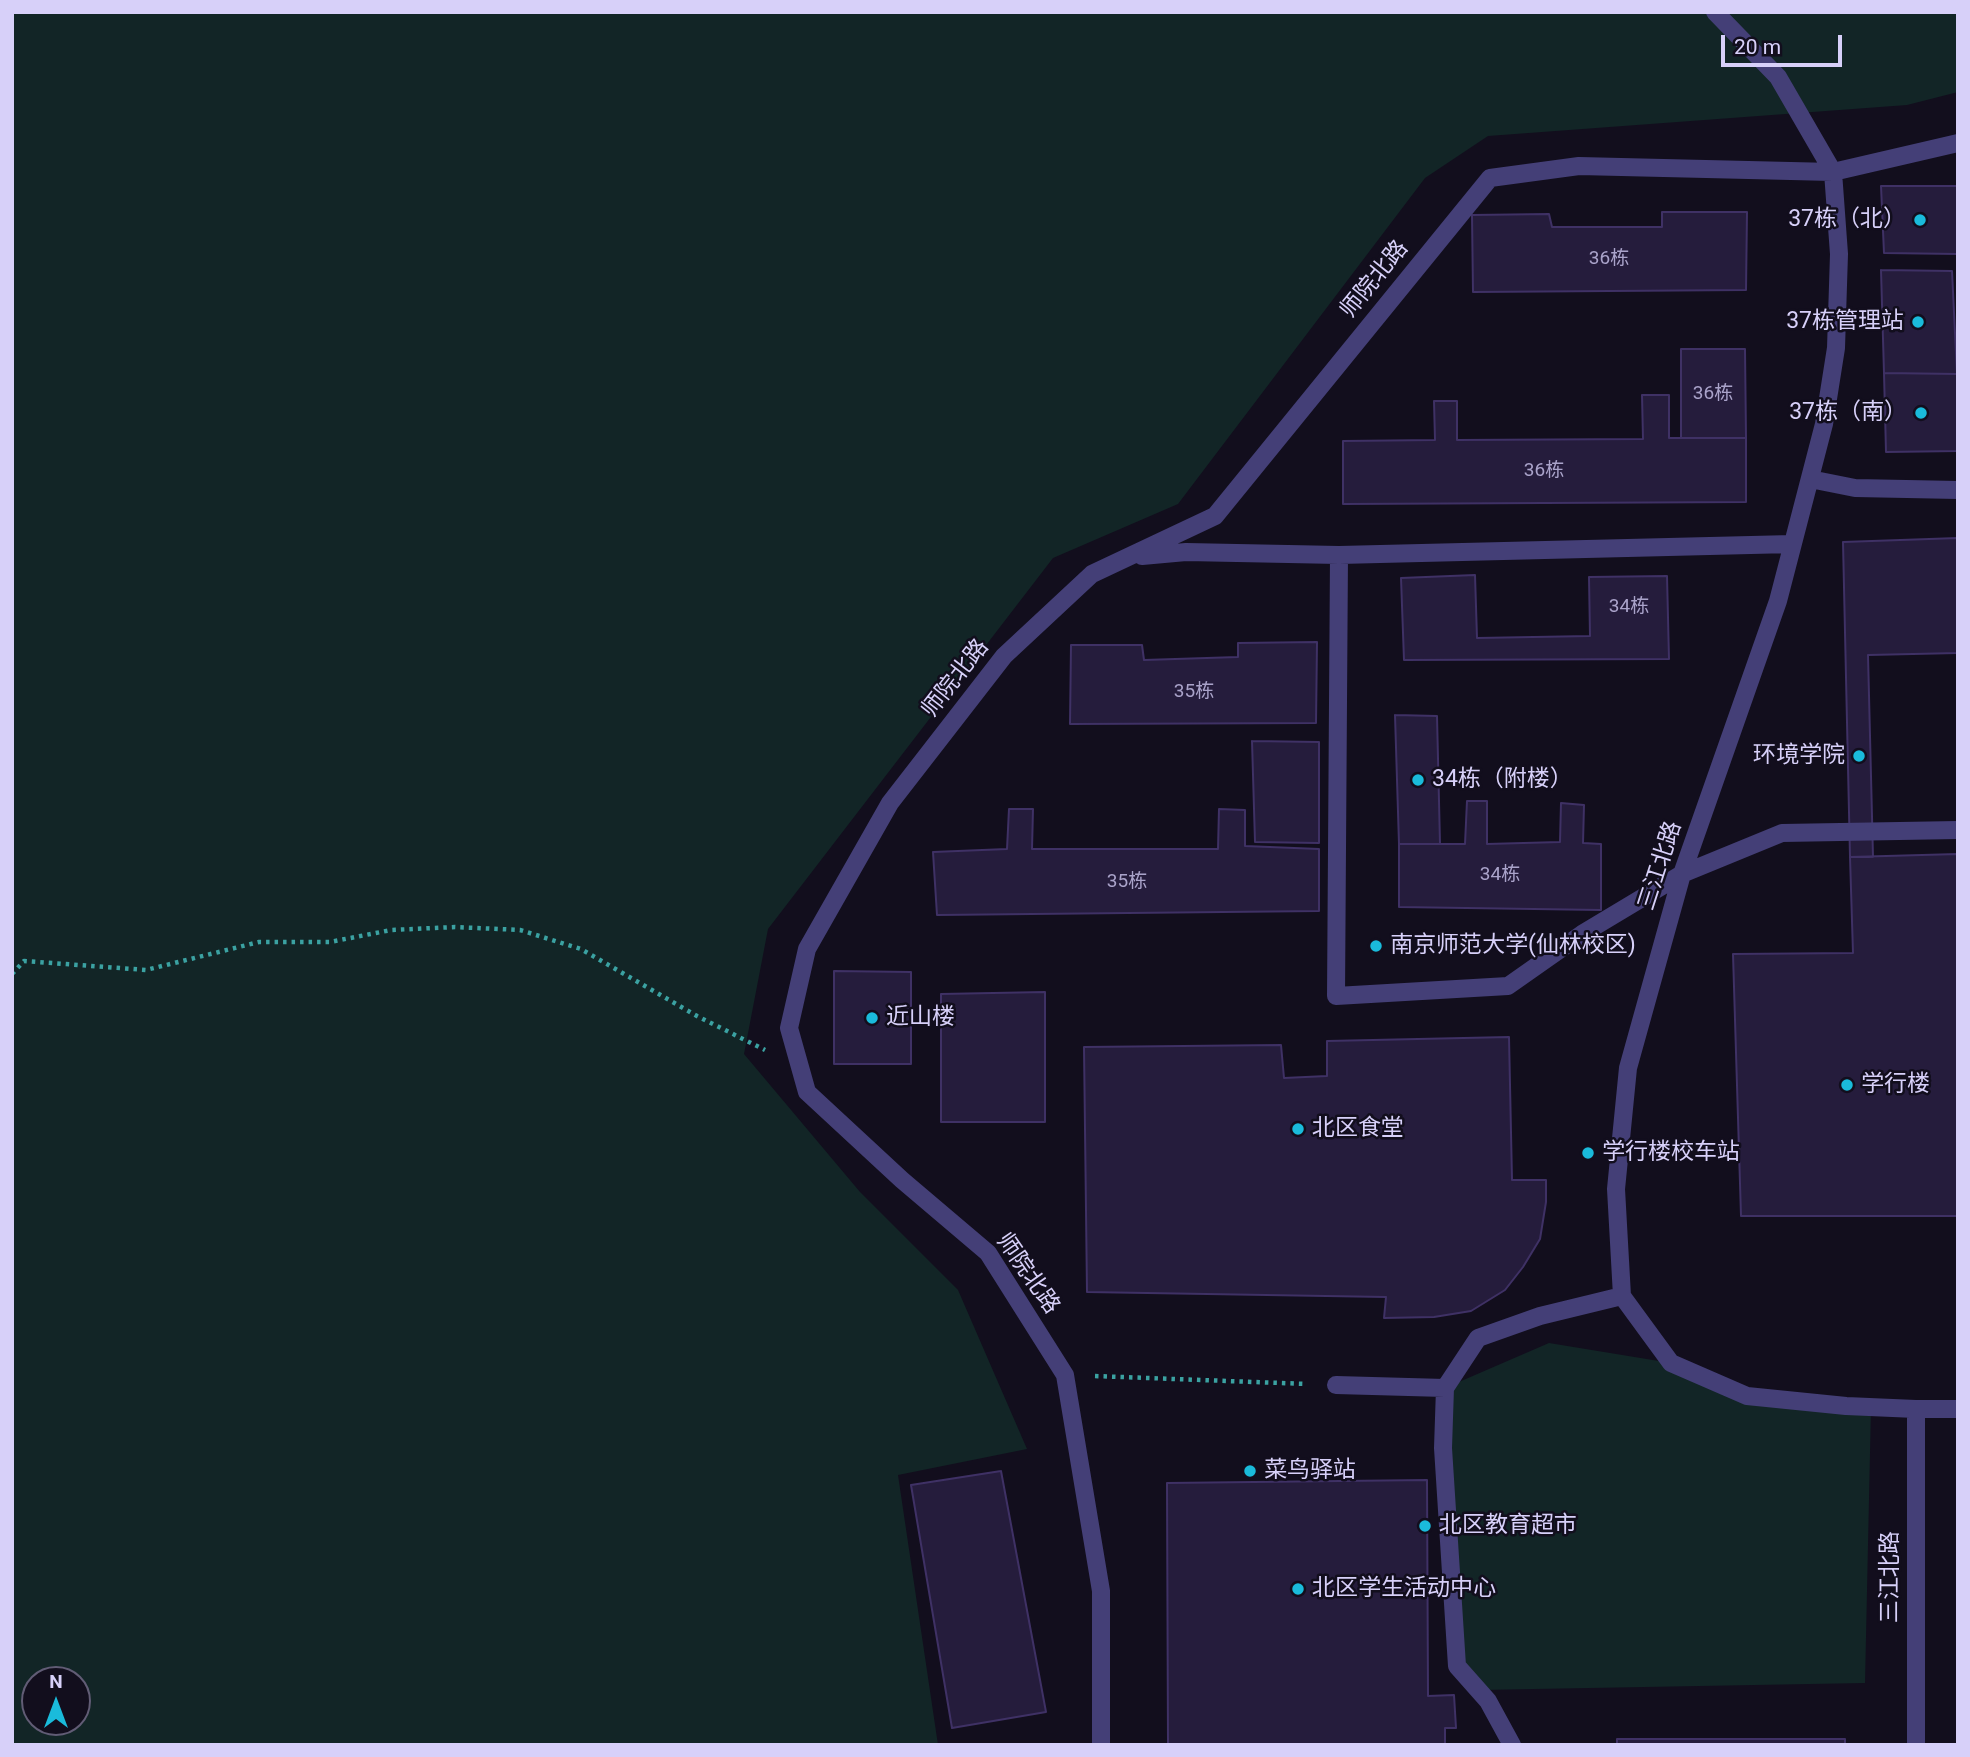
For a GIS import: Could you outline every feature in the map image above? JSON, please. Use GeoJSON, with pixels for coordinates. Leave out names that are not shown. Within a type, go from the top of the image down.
{"type":"FeatureCollection","features":[{"type":"Feature","properties":{"kind":"street"},"geometry":{"type":"LineString","coordinates":[[1715,12],[1778,77],[1833,172]]}},
{"type":"Feature","properties":{"kind":"street","name":"师院北路"},"geometry":{"type":"LineString","coordinates":[[1101,1745],[1101,1591],[1065,1375],[988,1253],[902,1180],[807,1092],[789,1028],[807,949],[890,803],[1004,656],[1092,574],[1215,516],[1490,178],[1579,166],[1833,172],[1958,143]]}},
{"type":"Feature","properties":{"kind":"street","name":"三江北路"},"geometry":{"type":"LineString","coordinates":[[1622,1296],[1615,1189],[1628,1068],[1682,874],[1778,601],[1824,424],[1836,348],[1839,254],[1833,172]]}},
{"type":"Feature","properties":{"kind":"street"},"geometry":{"type":"LineString","coordinates":[[1810,479],[1855,488],[1958,490]]}},
{"type":"Feature","properties":{"kind":"street"},"geometry":{"type":"LineString","coordinates":[[1128,557],[1186,552],[1339,555],[1793,544]]}},
{"type":"Feature","properties":{"kind":"street"},"geometry":{"type":"LineString","coordinates":[[1339,555],[1336,996],[1508,986],[1582,934],[1682,874],[1782,834],[1958,830]]}},
{"type":"Feature","properties":{"kind":"street"},"geometry":{"type":"LineString","coordinates":[[1512,1745],[1488,1701],[1457,1666],[1443,1448],[1446,1388],[1478,1338],[1540,1316],[1622,1296],[1671,1363],[1747,1396],[1846,1406],[1958,1409]]}},
{"type":"Feature","properties":{"kind":"street"},"geometry":{"type":"LineString","coordinates":[[1336,1385],[1446,1388]]}},
{"type":"Feature","properties":{"kind":"street","name":"三江北路"},"geometry":{"type":"LineString","coordinates":[[1916,1409],[1916,1745]]}},
{"type":"Feature","properties":{"kind":"path"},"geometry":{"type":"LineString","coordinates":[[12,974],[24,961],[146,970],[259,942],[330,942],[391,930],[455,927],[520,930],[581,949],[697,1016],[800,1068]]}},
{"type":"Feature","properties":{"kind":"path"},"geometry":{"type":"LineString","coordinates":[[1065,1375],[1336,1385]]}},
{"type":"Feature","properties":{"kind":"green space"},"geometry":{"type":"Polygon","coordinates":[[[12,12],[1958,12],[1958,92],[1907,105],[1488,136],[1425,178],[1178,504],[1053,558],[768,929],[744,1054],[860,1192],[958,1290],[1027,1449],[898,1475],[938,1745],[12,1745],[12,12]]]}},
{"type":"Feature","properties":{"kind":"green space"},"geometry":{"type":"Polygon","coordinates":[[[1549,1343],[1671,1363],[1747,1396],[1871,1407],[1865,1683],[1479,1690],[1457,1666],[1445,1388],[1549,1343]]]}},
{"type":"Feature","properties":{"kind":"building","name":"37栋（北）"},"geometry":{"type":"Polygon","coordinates":[[[1881,186],[1958,186],[1958,254],[1884,253],[1881,186]]]}},
{"type":"Feature","properties":{"kind":"building"},"geometry":{"type":"Polygon","coordinates":[[[1662,212],[1747,212],[1746,290],[1473,292],[1472,215],[1549,214],[1552,227],[1662,227],[1662,212]]]}},
{"type":"Feature","properties":{"kind":"building","name":"37栋管理站"},"geometry":{"type":"Polygon","coordinates":[[[1881,270],[1952,271],[1957,374],[1884,373],[1881,270]]]}},
{"type":"Feature","properties":{"kind":"building"},"geometry":{"type":"Polygon","coordinates":[[[1681,349],[1745,349],[1746,438],[1681,438],[1681,349]]]}},
{"type":"Feature","properties":{"kind":"building","name":"37栋（南）"},"geometry":{"type":"Polygon","coordinates":[[[1884,373],[1958,374],[1958,451],[1886,452],[1884,373]]]}},
{"type":"Feature","properties":{"kind":"building"},"geometry":{"type":"Polygon","coordinates":[[[1642,395],[1669,395],[1669,438],[1746,438],[1746,502],[1343,504],[1343,441],[1435,440],[1434,401],[1457,401],[1457,440],[1643,439],[1642,395]]]}},
{"type":"Feature","properties":{"kind":"building","name":"环境学院"},"geometry":{"type":"Polygon","coordinates":[[[1958,538],[1958,653],[1868,655],[1873,857],[1850,857],[1843,542],[1958,538]]]}},
{"type":"Feature","properties":{"kind":"building"},"geometry":{"type":"Polygon","coordinates":[[[1475,575],[1477,638],[1590,636],[1589,577],[1667,576],[1669,659],[1404,660],[1401,578],[1475,575]]]}},
{"type":"Feature","properties":{"kind":"building"},"geometry":{"type":"Polygon","coordinates":[[[1317,642],[1316,723],[1070,724],[1071,645],[1142,645],[1144,660],[1238,657],[1238,643],[1317,642]]]}},
{"type":"Feature","properties":{"kind":"building","name":"34栋（附楼）"},"geometry":{"type":"Polygon","coordinates":[[[1395,715],[1437,716],[1440,844],[1399,844],[1395,715]]]}},
{"type":"Feature","properties":{"kind":"building"},"geometry":{"type":"Polygon","coordinates":[[[1252,741],[1319,742],[1319,843],[1255,842],[1252,741]]]}},
{"type":"Feature","properties":{"kind":"building"},"geometry":{"type":"Polygon","coordinates":[[[1467,801],[1487,801],[1487,844],[1560,842],[1561,803],[1584,805],[1583,843],[1601,844],[1601,910],[1399,907],[1399,844],[1465,844],[1467,801]]]}},
{"type":"Feature","properties":{"kind":"building"},"geometry":{"type":"Polygon","coordinates":[[[1009,809],[1033,809],[1032,849],[1218,849],[1219,809],[1245,810],[1245,846],[1319,849],[1319,911],[937,915],[933,852],[1007,849],[1009,809]]]}},
{"type":"Feature","properties":{"kind":"building","name":"学行楼"},"geometry":{"type":"Polygon","coordinates":[[[1958,854],[1958,1216],[1741,1216],[1733,954],[1853,953],[1850,857],[1958,854]]]}},
{"type":"Feature","properties":{"kind":"building","name":"近山楼"},"geometry":{"type":"Polygon","coordinates":[[[834,971],[911,972],[911,1064],[834,1064],[834,971]]]}},
{"type":"Feature","properties":{"kind":"building"},"geometry":{"type":"Polygon","coordinates":[[[1045,992],[1045,1122],[941,1122],[941,994],[1045,992]]]}},
{"type":"Feature","properties":{"kind":"building","name":"北区食堂"},"geometry":{"type":"Polygon","coordinates":[[[1509,1037],[1512,1180],[1546,1180],[1546,1202],[1540,1239],[1523,1267],[1505,1290],[1471,1311],[1434,1317],[1384,1318],[1386,1297],[1087,1292],[1084,1047],[1281,1045],[1284,1078],[1327,1076],[1327,1041],[1509,1037]]]}},
{"type":"Feature","properties":{"kind":"building"},"geometry":{"type":"Polygon","coordinates":[[[1001,1471],[1046,1712],[952,1728],[911,1485],[1001,1471]]]}},
{"type":"Feature","properties":{"kind":"building","name":"北区学生活动中心"},"geometry":{"type":"Polygon","coordinates":[[[1427,1480],[1428,1696],[1454,1695],[1456,1728],[1445,1728],[1445,1745],[1168,1745],[1167,1483],[1427,1480]]]}},
{"type":"Feature","properties":{"kind":"building"},"geometry":{"type":"Polygon","coordinates":[[[1617,1739],[1845,1739],[1845,1745],[1617,1745],[1617,1739]]]}},
{"type":"Feature","properties":{"kind":"place","name":"37栋（北）"},"geometry":{"type":"Point","coordinates":[1920,220]}},
{"type":"Feature","properties":{"kind":"place","name":"37栋管理站"},"geometry":{"type":"Point","coordinates":[1918,322]}},
{"type":"Feature","properties":{"kind":"place","name":"37栋（南）"},"geometry":{"type":"Point","coordinates":[1921,413]}},
{"type":"Feature","properties":{"kind":"place","name":"环境学院"},"geometry":{"type":"Point","coordinates":[1859,756]}},
{"type":"Feature","properties":{"kind":"place","name":"34栋（附楼）"},"geometry":{"type":"Point","coordinates":[1418,780]}},
{"type":"Feature","properties":{"kind":"place","name":"南京师范大学(仙林校区)"},"geometry":{"type":"Point","coordinates":[1376,946]}},
{"type":"Feature","properties":{"kind":"place","name":"近山楼"},"geometry":{"type":"Point","coordinates":[872,1018]}},
{"type":"Feature","properties":{"kind":"place","name":"学行楼"},"geometry":{"type":"Point","coordinates":[1847,1085]}},
{"type":"Feature","properties":{"kind":"place","name":"北区食堂"},"geometry":{"type":"Point","coordinates":[1298,1129]}},
{"type":"Feature","properties":{"kind":"place","name":"学行楼校车站"},"geometry":{"type":"Point","coordinates":[1588,1153]}},
{"type":"Feature","properties":{"kind":"place","name":"菜鸟驿站"},"geometry":{"type":"Point","coordinates":[1250,1471]}},
{"type":"Feature","properties":{"kind":"place","name":"北区教育超市"},"geometry":{"type":"Point","coordinates":[1425,1526]}},
{"type":"Feature","properties":{"kind":"place","name":"北区学生活动中心"},"geometry":{"type":"Point","coordinates":[1298,1589]}}]}
